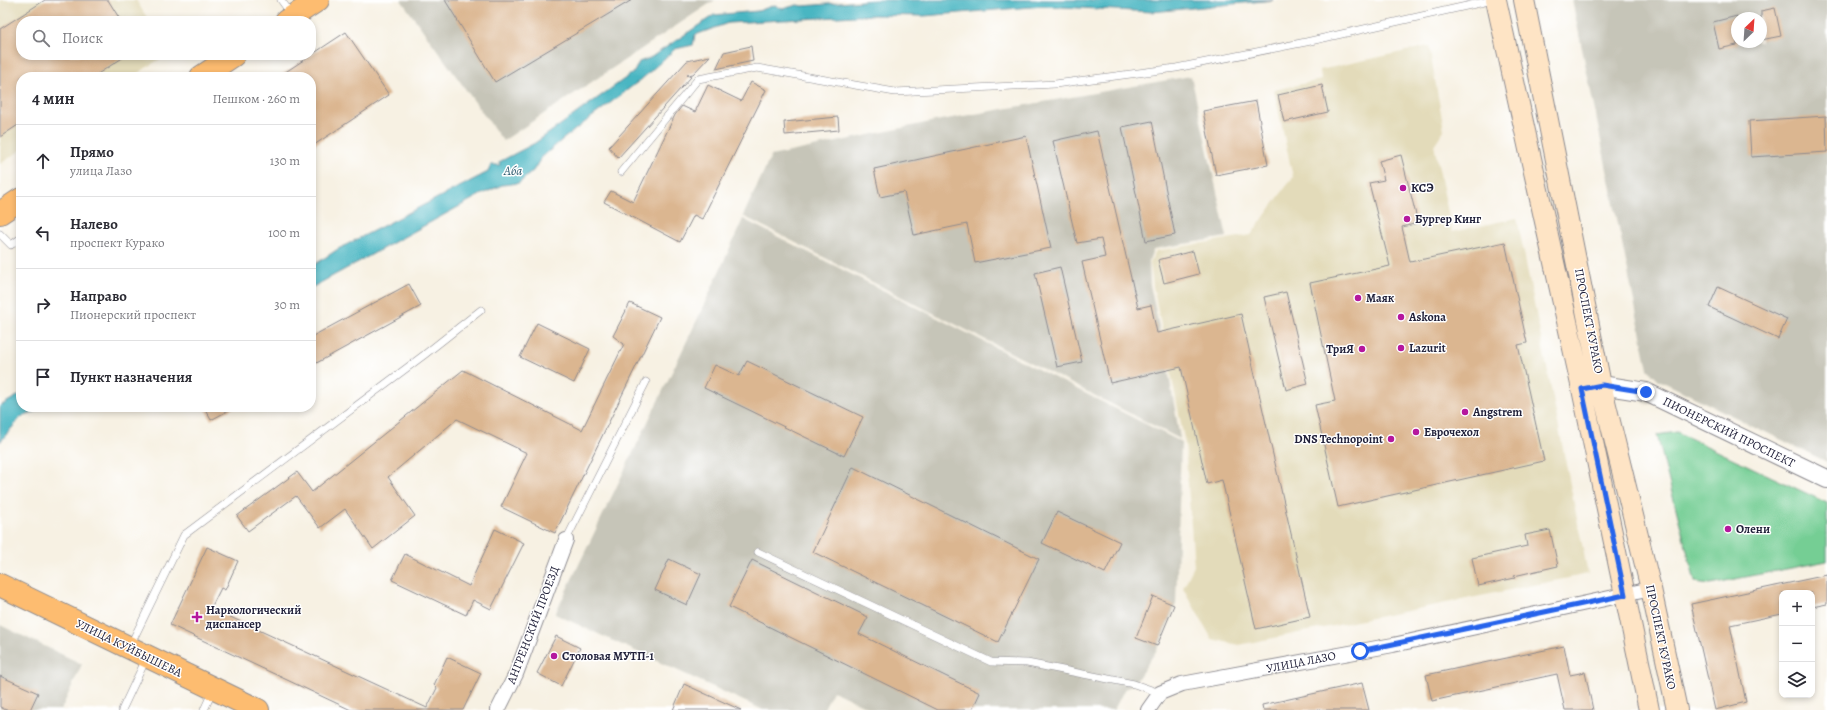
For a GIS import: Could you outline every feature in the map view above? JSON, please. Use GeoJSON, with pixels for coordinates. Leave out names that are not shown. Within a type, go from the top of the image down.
{"type":"FeatureCollection","features":[{"type":"Feature","properties":{"kind":"main road"},"geometry":{"type":"LineString","coordinates":[[287,13],[318,0]]}},
{"type":"Feature","properties":{"kind":"main road","name":"ПРОСПЕКТ КУРАКО"},"geometry":{"type":"LineString","coordinates":[[1496,0],[1582,389],[1649,710]]}},
{"type":"Feature","properties":{"kind":"main road","name":"ПРОСПЕКТ КУРАКО"},"geometry":{"type":"LineString","coordinates":[[1524,0],[1602,385],[1651,589],[1677,710]]}},
{"type":"Feature","properties":{"kind":"main road"},"geometry":{"type":"LineString","coordinates":[[0,213],[16,202]]}},
{"type":"Feature","properties":{"kind":"main road","name":"УЛИЦА КУЙБЫШЕВА"},"geometry":{"type":"LineString","coordinates":[[0,585],[258,710]]}},
{"type":"Feature","properties":{"kind":"street","name":"ПИОНЕРСКИЙ ПРОСПЕКТ"},"geometry":{"type":"LineString","coordinates":[[1582,389],[1602,385],[1646,392],[1827,479]]}},
{"type":"Feature","properties":{"kind":"street","name":"АНГРЕНСКИЙ ПРОЕЗД"},"geometry":{"type":"LineString","coordinates":[[498,710],[516,674],[566,540]]}},
{"type":"Feature","properties":{"kind":"street","name":"УЛИЦА ЛАЗО"},"geometry":{"type":"LineString","coordinates":[[1160,693],[1182,684],[1393,645],[1651,589]]}},
{"type":"Feature","properties":{"kind":"street"},"geometry":{"type":"LineString","coordinates":[[1148,710],[1160,693]]}},
{"type":"Feature","properties":{"kind":"lane"},"geometry":{"type":"LineString","coordinates":[[621,172],[698,79],[757,68],[895,92],[1055,84],[1176,68],[1306,42],[1493,0]]}},
{"type":"Feature","properties":{"kind":"lane"},"geometry":{"type":"LineString","coordinates":[[0,234],[11,245],[16,242]]}},
{"type":"Feature","properties":{"kind":"lane"},"geometry":{"type":"LineString","coordinates":[[122,710],[138,652],[184,535],[424,355],[481,310]]}},
{"type":"Feature","properties":{"kind":"lane"},"geometry":{"type":"LineString","coordinates":[[566,540],[646,382]]}},
{"type":"Feature","properties":{"kind":"lane"},"geometry":{"type":"LineString","coordinates":[[758,552],[991,662],[1027,663],[1134,684],[1160,693]]}},
{"type":"Feature","properties":{"kind":"lane"},"geometry":{"type":"LineString","coordinates":[[204,710],[214,689]]}},
{"type":"Feature","properties":{"kind":"shaded area"},"geometry":{"type":"Polygon","coordinates":[[[0,0],[136,0],[146,16],[16,16],[16,60],[158,60],[140,72],[16,72],[16,153],[0,164],[0,0]]]}},
{"type":"Feature","properties":{"kind":"shaded area"},"geometry":{"type":"Polygon","coordinates":[[[401,0],[715,0],[503,141],[401,0]]]}},
{"type":"Feature","properties":{"kind":"shaded area"},"geometry":{"type":"Polygon","coordinates":[[[1572,0],[1827,0],[1827,462],[1659,380],[1648,369],[1572,0]]]}},
{"type":"Feature","properties":{"kind":"shaded area"},"geometry":{"type":"Polygon","coordinates":[[[1429,46],[1444,130],[1434,145],[1452,232],[1517,218],[1588,574],[1239,645],[1212,639],[1183,588],[1194,566],[1185,443],[1153,286],[1150,262],[1156,251],[1251,235],[1293,177],[1274,90],[1321,80],[1320,70],[1429,46]]]}},
{"type":"Feature","properties":{"kind":"shaded area"},"geometry":{"type":"Polygon","coordinates":[[[1191,76],[1227,237],[1154,249],[1149,260],[1150,285],[1168,369],[1180,439],[743,216],[771,156],[935,121],[1191,76]]]}},
{"type":"Feature","properties":{"kind":"shaded area"},"geometry":{"type":"Polygon","coordinates":[[[743,219],[1181,442],[1176,604],[1158,648],[1134,684],[1124,690],[1114,710],[873,710],[833,691],[823,710],[763,710],[555,614],[698,318],[743,219]]]}},
{"type":"Feature","properties":{"kind":"shaded area"},"geometry":{"type":"Polygon","coordinates":[[[0,625],[82,664],[61,710],[0,710],[0,625]]]}},
{"type":"Feature","properties":{"kind":"green space"},"geometry":{"type":"Polygon","coordinates":[[[1677,432],[1827,503],[1827,561],[1710,584],[1695,582],[1657,435],[1677,432]]]}},
{"type":"Feature","properties":{"kind":"water","name":"Аба"},"geometry":{"type":"Polygon","coordinates":[[[875,0],[1273,0],[1152,12],[1043,6],[924,16],[874,15],[728,23],[695,35],[693,45],[675,49],[643,78],[563,139],[541,158],[533,171],[519,183],[502,185],[480,195],[316,285],[316,264],[338,249],[488,172],[491,165],[500,165],[499,162],[535,143],[634,72],[639,62],[650,58],[714,15],[758,11],[775,5],[782,9],[797,5],[803,6],[875,0]]]}},
{"type":"Feature","properties":{"kind":"water"},"geometry":{"type":"Polygon","coordinates":[[[16,397],[16,412],[34,412],[21,417],[0,442],[0,406],[16,397]]]}},
{"type":"Feature","properties":{"kind":"building"},"geometry":{"type":"Polygon","coordinates":[[[45,0],[108,0],[118,16],[20,16],[45,0]]]}},
{"type":"Feature","properties":{"kind":"building"},"geometry":{"type":"Polygon","coordinates":[[[445,0],[632,0],[495,82],[445,0]]]}},
{"type":"Feature","properties":{"kind":"building"},"geometry":{"type":"Polygon","coordinates":[[[1775,8],[1781,36],[1767,39],[1767,12],[1761,11],[1775,8]]]}},
{"type":"Feature","properties":{"kind":"building"},"geometry":{"type":"Polygon","coordinates":[[[1731,18],[1731,46],[1719,49],[1713,22],[1731,18]]]}},
{"type":"Feature","properties":{"kind":"building"},"geometry":{"type":"Polygon","coordinates":[[[16,19],[16,60],[119,60],[101,72],[16,72],[16,126],[0,137],[0,29],[16,19]]]}},
{"type":"Feature","properties":{"kind":"building"},"geometry":{"type":"Polygon","coordinates":[[[346,32],[389,95],[316,144],[316,72],[286,72],[304,60],[316,60],[316,52],[346,32]]]}},
{"type":"Feature","properties":{"kind":"building"},"geometry":{"type":"Polygon","coordinates":[[[751,46],[753,61],[716,69],[724,52],[751,46]]]}},
{"type":"Feature","properties":{"kind":"building"},"geometry":{"type":"Polygon","coordinates":[[[710,56],[693,74],[687,75],[691,77],[618,158],[609,147],[687,61],[710,56]]]}},
{"type":"Feature","properties":{"kind":"building"},"geometry":{"type":"Polygon","coordinates":[[[751,82],[766,90],[702,219],[694,215],[680,242],[604,202],[611,191],[633,202],[675,115],[682,106],[695,112],[708,85],[741,101],[751,82]]]}},
{"type":"Feature","properties":{"kind":"building"},"geometry":{"type":"Polygon","coordinates":[[[1322,85],[1328,112],[1284,122],[1278,95],[1322,85]]]}},
{"type":"Feature","properties":{"kind":"building"},"geometry":{"type":"Polygon","coordinates":[[[1256,101],[1268,165],[1216,175],[1203,111],[1256,101]]]}},
{"type":"Feature","properties":{"kind":"building"},"geometry":{"type":"Polygon","coordinates":[[[1826,116],[1827,152],[1751,157],[1749,121],[1826,116]]]}},
{"type":"Feature","properties":{"kind":"building"},"geometry":{"type":"Polygon","coordinates":[[[838,117],[839,130],[785,135],[784,122],[838,117]]]}},
{"type":"Feature","properties":{"kind":"building"},"geometry":{"type":"Polygon","coordinates":[[[1152,121],[1175,235],[1146,241],[1122,127],[1152,121]]]}},
{"type":"Feature","properties":{"kind":"building"},"geometry":{"type":"Polygon","coordinates":[[[1097,131],[1138,308],[1151,305],[1157,333],[1241,314],[1310,617],[1256,629],[1222,480],[1207,484],[1181,367],[1110,383],[1082,262],[1105,257],[1101,239],[1077,243],[1053,141],[1097,131]]]}},
{"type":"Feature","properties":{"kind":"building"},"geometry":{"type":"Polygon","coordinates":[[[1026,136],[1051,248],[975,263],[967,224],[914,235],[904,192],[880,197],[874,169],[1026,136]]]}},
{"type":"Feature","properties":{"kind":"building"},"geometry":{"type":"Polygon","coordinates":[[[1401,155],[1418,223],[1402,227],[1410,262],[1505,242],[1527,343],[1518,345],[1544,461],[1338,507],[1315,405],[1335,401],[1310,283],[1390,266],[1369,183],[1384,180],[1379,161],[1401,155]]]}},
{"type":"Feature","properties":{"kind":"building"},"geometry":{"type":"Polygon","coordinates":[[[1193,251],[1199,274],[1164,283],[1158,260],[1193,251]]]}},
{"type":"Feature","properties":{"kind":"building"},"geometry":{"type":"Polygon","coordinates":[[[1060,267],[1082,362],[1057,367],[1035,273],[1060,267]]]}},
{"type":"Feature","properties":{"kind":"building"},"geometry":{"type":"Polygon","coordinates":[[[409,284],[421,306],[316,363],[316,334],[409,284]]]}},
{"type":"Feature","properties":{"kind":"building"},"geometry":{"type":"Polygon","coordinates":[[[1718,287],[1787,319],[1778,339],[1709,307],[1718,287]]]}},
{"type":"Feature","properties":{"kind":"building"},"geometry":{"type":"Polygon","coordinates":[[[1286,292],[1308,384],[1286,390],[1264,297],[1286,292]]]}},
{"type":"Feature","properties":{"kind":"building"},"geometry":{"type":"Polygon","coordinates":[[[630,303],[660,317],[555,533],[501,507],[527,453],[457,419],[388,477],[415,516],[373,549],[345,509],[320,528],[296,496],[248,531],[237,516],[297,472],[312,492],[463,370],[582,430],[624,344],[613,336],[630,303]]]}},
{"type":"Feature","properties":{"kind":"building"},"geometry":{"type":"Polygon","coordinates":[[[537,323],[590,349],[574,383],[520,357],[537,323]]]}},
{"type":"Feature","properties":{"kind":"building"},"geometry":{"type":"Polygon","coordinates":[[[747,361],[863,417],[844,456],[704,388],[715,365],[739,376],[747,361]]]}},
{"type":"Feature","properties":{"kind":"building"},"geometry":{"type":"Polygon","coordinates":[[[207,412],[226,412],[211,420],[207,412]]]}},
{"type":"Feature","properties":{"kind":"building"},"geometry":{"type":"Polygon","coordinates":[[[853,467],[1039,559],[998,642],[813,552],[853,467]]]}},
{"type":"Feature","properties":{"kind":"building"},"geometry":{"type":"Polygon","coordinates":[[[1057,512],[1120,542],[1105,573],[1042,543],[1057,512]]]}},
{"type":"Feature","properties":{"kind":"building"},"geometry":{"type":"Polygon","coordinates":[[[495,529],[524,543],[491,609],[473,600],[466,615],[392,580],[405,554],[469,586],[495,529]]]}},
{"type":"Feature","properties":{"kind":"building"},"geometry":{"type":"Polygon","coordinates":[[[1550,530],[1558,566],[1514,576],[1515,578],[1478,586],[1472,558],[1527,546],[1525,535],[1550,530]]]}},
{"type":"Feature","properties":{"kind":"building"},"geometry":{"type":"Polygon","coordinates":[[[207,547],[238,561],[225,590],[221,588],[211,608],[427,708],[437,688],[434,685],[447,657],[481,673],[463,710],[351,710],[170,625],[207,547]]]}},
{"type":"Feature","properties":{"kind":"building"},"geometry":{"type":"Polygon","coordinates":[[[669,559],[701,574],[687,605],[655,590],[669,559]]]}},
{"type":"Feature","properties":{"kind":"building"},"geometry":{"type":"Polygon","coordinates":[[[752,560],[868,617],[859,634],[980,693],[972,710],[938,710],[729,607],[752,560]]]}},
{"type":"Feature","properties":{"kind":"building"},"geometry":{"type":"Polygon","coordinates":[[[1827,575],[1827,604],[1815,606],[1815,590],[1779,590],[1779,615],[1730,625],[1746,702],[1715,710],[1691,604],[1827,575]]]}},
{"type":"Feature","properties":{"kind":"building"},"geometry":{"type":"Polygon","coordinates":[[[1153,596],[1174,605],[1157,646],[1136,638],[1153,596]]]}},
{"type":"Feature","properties":{"kind":"building"},"geometry":{"type":"Polygon","coordinates":[[[556,636],[580,648],[561,686],[537,673],[556,636]]]}},
{"type":"Feature","properties":{"kind":"building"},"geometry":{"type":"Polygon","coordinates":[[[1564,646],[1570,675],[1585,672],[1593,710],[1565,710],[1557,674],[1432,701],[1426,675],[1564,646]]]}},
{"type":"Feature","properties":{"kind":"building"},"geometry":{"type":"Polygon","coordinates":[[[0,676],[38,693],[30,710],[6,710],[0,707],[0,676]]]}},
{"type":"Feature","properties":{"kind":"building"},"geometry":{"type":"Polygon","coordinates":[[[1362,683],[1369,710],[1263,710],[1262,705],[1362,683]]]}},
{"type":"Feature","properties":{"kind":"building"},"geometry":{"type":"Polygon","coordinates":[[[684,684],[741,710],[673,710],[684,684]]]}},
{"type":"Feature","properties":{"kind":"place","name":"КСЭ"},"geometry":{"type":"Point","coordinates":[1403,188]}},
{"type":"Feature","properties":{"kind":"place","name":"Бургер Кинг"},"geometry":{"type":"Point","coordinates":[1407,219]}},
{"type":"Feature","properties":{"kind":"place","name":"Маяк"},"geometry":{"type":"Point","coordinates":[1358,298]}},
{"type":"Feature","properties":{"kind":"place","name":"Askona"},"geometry":{"type":"Point","coordinates":[1401,317]}},
{"type":"Feature","properties":{"kind":"place","name":"Lazurit"},"geometry":{"type":"Point","coordinates":[1401,348]}},
{"type":"Feature","properties":{"kind":"place","name":"ТриЯ"},"geometry":{"type":"Point","coordinates":[1362,349]}},
{"type":"Feature","properties":{"kind":"place","name":"Angstrem"},"geometry":{"type":"Point","coordinates":[1465,412]}},
{"type":"Feature","properties":{"kind":"place","name":"Еврочехол"},"geometry":{"type":"Point","coordinates":[1416,432]}},
{"type":"Feature","properties":{"kind":"place","name":"DNS Technopoint"},"geometry":{"type":"Point","coordinates":[1391,439]}},
{"type":"Feature","properties":{"kind":"place","name":"Олени"},"geometry":{"type":"Point","coordinates":[1728,529]}},
{"type":"Feature","properties":{"kind":"place","name":"Наркологический диспансер"},"geometry":{"type":"Point","coordinates":[197,617]}},
{"type":"Feature","properties":{"kind":"place","name":"Столовая МУТП-1"},"geometry":{"type":"Point","coordinates":[554,656]}},
{"type":"Feature","properties":{"kind":"route"},"geometry":{"type":"LineString","coordinates":[[1360,651],[1625,595],[1582,389],[1602,385],[1646,392]]}}]}
